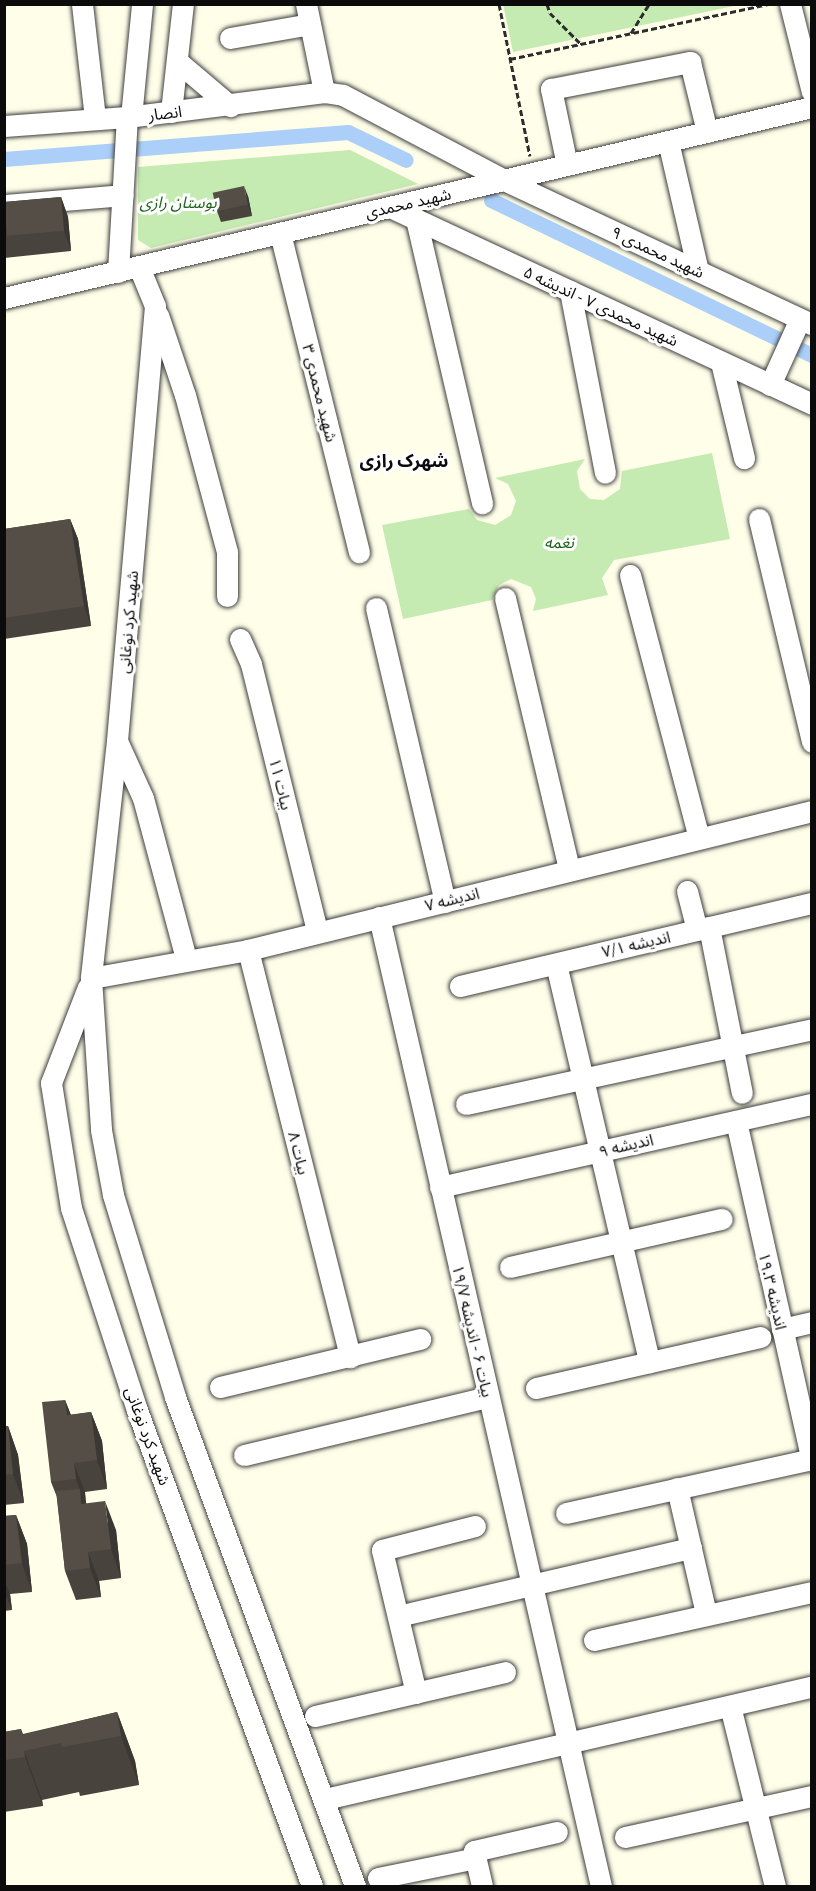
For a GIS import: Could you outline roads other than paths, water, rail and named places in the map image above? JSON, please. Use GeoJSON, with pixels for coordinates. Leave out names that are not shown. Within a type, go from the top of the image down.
{"type":"FeatureCollection","features":[{"type":"Feature","properties":{"kind":"street"},"geometry":{"type":"LineString","coordinates":[[82,4],[95,118]]}},
{"type":"Feature","properties":{"kind":"street"},"geometry":{"type":"LineString","coordinates":[[118,272],[128,123],[142,4]]}},
{"type":"Feature","properties":{"kind":"street"},"geometry":{"type":"LineString","coordinates":[[171,112],[183,4]]}},
{"type":"Feature","properties":{"kind":"street"},"geometry":{"type":"LineString","coordinates":[[790,4],[812,92]]}},
{"type":"Feature","properties":{"kind":"street"},"geometry":{"type":"LineString","coordinates":[[230,38],[308,14],[324,92]]}},
{"type":"Feature","properties":{"kind":"street"},"geometry":{"type":"LineString","coordinates":[[177,61],[230,106]]}},
{"type":"Feature","properties":{"kind":"street"},"geometry":{"type":"LineString","coordinates":[[567,165],[551,89],[690,62],[707,132]]}},
{"type":"Feature","properties":{"kind":"street","name":"انصار"},"geometry":{"type":"LineString","coordinates":[[4,126],[95,118],[128,123],[171,112],[324,92]]}},
{"type":"Feature","properties":{"kind":"street","name":"شهید محمدی ۹"},"geometry":{"type":"LineString","coordinates":[[324,92],[360,102],[504,180],[806,321]]}},
{"type":"Feature","properties":{"kind":"street","name":"شهید محمدی"},"geometry":{"type":"LineString","coordinates":[[4,298],[812,107]]}},
{"type":"Feature","properties":{"kind":"street"},"geometry":{"type":"LineString","coordinates":[[668,141],[698,271]]}},
{"type":"Feature","properties":{"kind":"street"},"geometry":{"type":"LineString","coordinates":[[4,205],[123,195]]}},
{"type":"Feature","properties":{"kind":"street","name":"شهید محمدی ۷ - اندیشه ۵"},"geometry":{"type":"LineString","coordinates":[[390,207],[812,404]]}},
{"type":"Feature","properties":{"kind":"street"},"geometry":{"type":"LineString","coordinates":[[416,219],[482,503]]}},
{"type":"Feature","properties":{"kind":"street","name":"شهید محمدی ۳"},"geometry":{"type":"LineString","coordinates":[[280,234],[359,552]]}},
{"type":"Feature","properties":{"kind":"street","name":"شهید کرد نوغانی"},"geometry":{"type":"LineString","coordinates":[[140,267],[155,306],[117,741],[91,978],[95,1081],[112,1195],[175,1397],[355,1887]]}},
{"type":"Feature","properties":{"kind":"street"},"geometry":{"type":"LineString","coordinates":[[570,291],[606,474]]}},
{"type":"Feature","properties":{"kind":"street"},"geometry":{"type":"LineString","coordinates":[[155,306],[185,395],[227,552],[227,596]]}},
{"type":"Feature","properties":{"kind":"street"},"geometry":{"type":"LineString","coordinates":[[770,384],[806,321]]}},
{"type":"Feature","properties":{"kind":"street"},"geometry":{"type":"LineString","coordinates":[[721,362],[744,458]]}},
{"type":"Feature","properties":{"kind":"street"},"geometry":{"type":"LineString","coordinates":[[759,519],[812,742]]}},
{"type":"Feature","properties":{"kind":"street"},"geometry":{"type":"LineString","coordinates":[[630,575],[699,838]]}},
{"type":"Feature","properties":{"kind":"street"},"geometry":{"type":"LineString","coordinates":[[505,598],[569,868]]}},
{"type":"Feature","properties":{"kind":"street"},"geometry":{"type":"LineString","coordinates":[[376,608],[444,902]]}},
{"type":"Feature","properties":{"kind":"street","name":"بیات ۱۱"},"geometry":{"type":"LineString","coordinates":[[240,639],[251,664],[317,931]]}},
{"type":"Feature","properties":{"kind":"street"},"geometry":{"type":"LineString","coordinates":[[117,741],[143,798],[184,951]]}},
{"type":"Feature","properties":{"kind":"street","name":"اندیشه ۷"},"geometry":{"type":"LineString","coordinates":[[91,978],[248,950],[317,931],[444,902],[569,868],[812,811]]}},
{"type":"Feature","properties":{"kind":"street"},"geometry":{"type":"LineString","coordinates":[[687,891],[703,929],[733,1045],[742,1093]]}},
{"type":"Feature","properties":{"kind":"street","name":"اندیشه ۷/۱"},"geometry":{"type":"LineString","coordinates":[[460,986],[812,903]]}},
{"type":"Feature","properties":{"kind":"street","name":"بیات ۶ - اندیشه ۱۹/۷"},"geometry":{"type":"LineString","coordinates":[[379,917],[601,1887]]}},
{"type":"Feature","properties":{"kind":"street","name":"بیات ۸"},"geometry":{"type":"LineString","coordinates":[[248,950],[350,1357]]}},
{"type":"Feature","properties":{"kind":"street"},"geometry":{"type":"LineString","coordinates":[[556,964],[649,1362]]}},
{"type":"Feature","properties":{"kind":"street","name":"شهید کرد نوغانی"},"geometry":{"type":"LineString","coordinates":[[91,978],[51,1083],[71,1208],[137,1410],[312,1887]]}},
{"type":"Feature","properties":{"kind":"street"},"geometry":{"type":"LineString","coordinates":[[466,1104],[812,1029]]}},
{"type":"Feature","properties":{"kind":"street","name":"اندیشه ۹"},"geometry":{"type":"LineString","coordinates":[[440,1187],[812,1104]]}},
{"type":"Feature","properties":{"kind":"street","name":"اندیشه ۱۹.۳"},"geometry":{"type":"LineString","coordinates":[[736,1120],[811,1460]]}},
{"type":"Feature","properties":{"kind":"street"},"geometry":{"type":"LineString","coordinates":[[510,1268],[722,1219]]}},
{"type":"Feature","properties":{"kind":"street"},"geometry":{"type":"LineString","coordinates":[[782,1329],[812,1322]]}},
{"type":"Feature","properties":{"kind":"street"},"geometry":{"type":"LineString","coordinates":[[536,1388],[760,1337]]}},
{"type":"Feature","properties":{"kind":"street"},"geometry":{"type":"LineString","coordinates":[[220,1387],[420,1339]]}},
{"type":"Feature","properties":{"kind":"street"},"geometry":{"type":"LineString","coordinates":[[244,1455],[488,1397]]}},
{"type":"Feature","properties":{"kind":"street"},"geometry":{"type":"LineString","coordinates":[[566,1513],[811,1460]]}},
{"type":"Feature","properties":{"kind":"street"},"geometry":{"type":"LineString","coordinates":[[677,1488],[706,1614]]}},
{"type":"Feature","properties":{"kind":"street"},"geometry":{"type":"LineString","coordinates":[[416,1693],[382,1550],[475,1526]]}},
{"type":"Feature","properties":{"kind":"street"},"geometry":{"type":"LineString","coordinates":[[398,1616],[691,1548]]}},
{"type":"Feature","properties":{"kind":"street"},"geometry":{"type":"LineString","coordinates":[[594,1640],[812,1592]]}},
{"type":"Feature","properties":{"kind":"street"},"geometry":{"type":"LineString","coordinates":[[315,1716],[505,1672]]}},
{"type":"Feature","properties":{"kind":"street"},"geometry":{"type":"LineString","coordinates":[[324,1799],[812,1687]]}},
{"type":"Feature","properties":{"kind":"street"},"geometry":{"type":"LineString","coordinates":[[730,1706],[775,1887]]}},
{"type":"Feature","properties":{"kind":"street"},"geometry":{"type":"LineString","coordinates":[[625,1837],[812,1796]]}},
{"type":"Feature","properties":{"kind":"street"},"geometry":{"type":"LineString","coordinates":[[378,1878],[475,1855],[557,1832]]}},
{"type":"Feature","properties":{"kind":"street"},"geometry":{"type":"LineString","coordinates":[[475,1855],[482,1887]]}},
{"type":"Feature","properties":{"kind":"waterway"},"geometry":{"type":"LineString","coordinates":[[4,159],[348,132],[406,160]]}},
{"type":"Feature","properties":{"kind":"waterway"},"geometry":{"type":"LineString","coordinates":[[491,200],[812,355]]}},
{"type":"Feature","properties":{"kind":"district","name":"شهرک رازی"},"geometry":{"type":"Point","coordinates":[404,461]}},
{"type":"Feature","properties":{"kind":"park label","name":"بوستان رازی"},"geometry":{"type":"Point","coordinates":[178,202]}},
{"type":"Feature","properties":{"kind":"park label","name":"نغمه"},"geometry":{"type":"Point","coordinates":[559,542]}}]}
